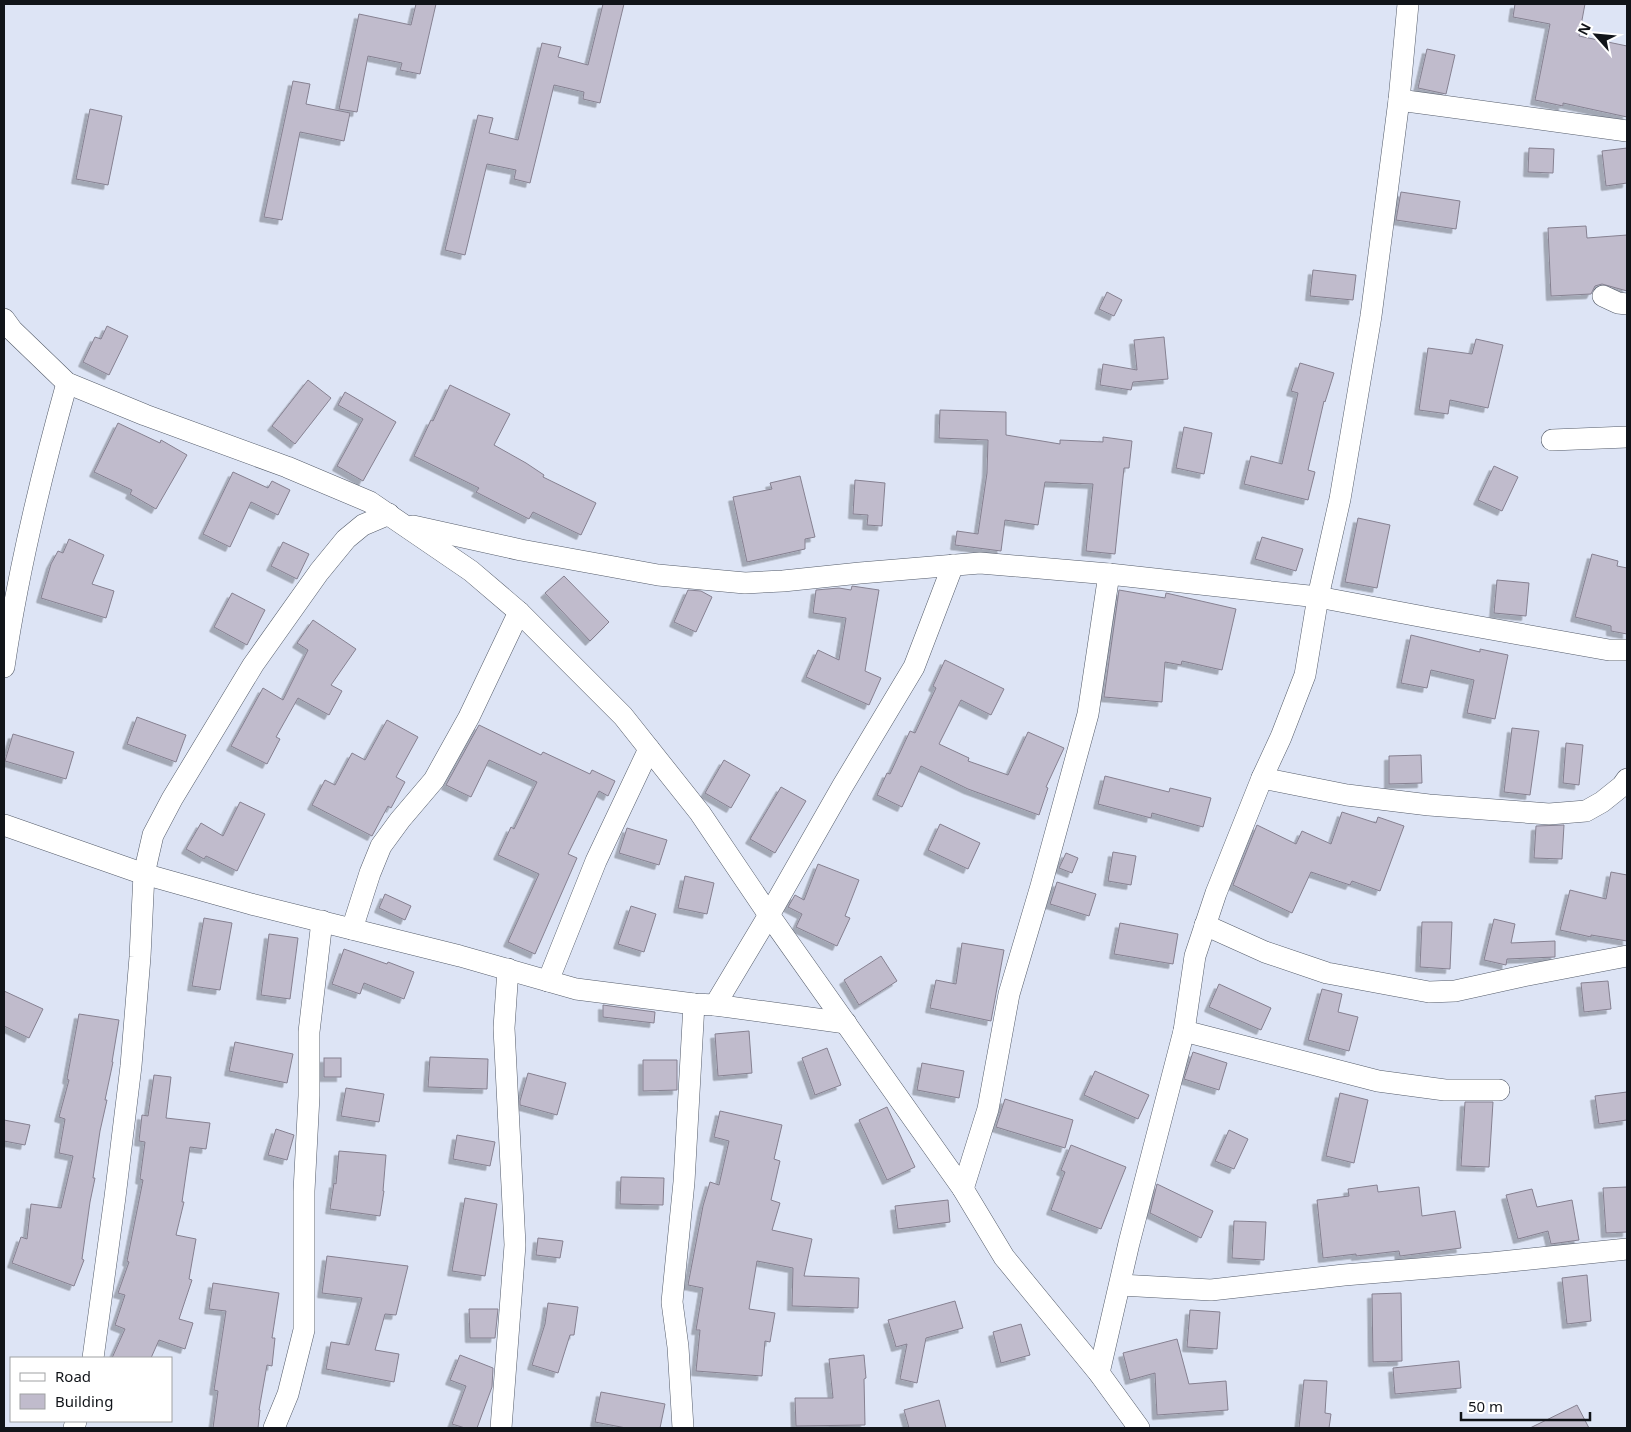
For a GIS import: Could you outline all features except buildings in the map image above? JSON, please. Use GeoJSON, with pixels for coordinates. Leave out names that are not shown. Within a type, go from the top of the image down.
{"type":"FeatureCollection","features":[{"type":"Feature","properties":{"kind":"street"},"geometry":{"type":"LineString","coordinates":[[1099,1373],[1129,1243],[1184,1031],[1195,956],[1205,925],[1262,778],[1281,737],[1305,675],[1318,597],[1340,498],[1370,316],[1399,100],[1408,4]]}},
{"type":"Feature","properties":{"kind":"street"},"geometry":{"type":"LineString","coordinates":[[1399,100],[1627,131]]}},
{"type":"Feature","properties":{"kind":"street"},"geometry":{"type":"LineString","coordinates":[[1603,296],[1627,304]]}},
{"type":"Feature","properties":{"kind":"street"},"geometry":{"type":"LineString","coordinates":[[4,319],[12,330],[67,383],[145,415],[287,467],[370,502],[471,572],[519,612],[623,716],[700,813],[769,915],[963,1190],[1004,1257],[1099,1373],[1139,1428]]}},
{"type":"Feature","properties":{"kind":"street"},"geometry":{"type":"LineString","coordinates":[[4,667],[26,546],[50,443],[67,383]]}},
{"type":"Feature","properties":{"kind":"street"},"geometry":{"type":"LineString","coordinates":[[1552,440],[1627,437]]}},
{"type":"Feature","properties":{"kind":"street"},"geometry":{"type":"LineString","coordinates":[[93,1357],[115,1197],[130,1066],[140,957],[144,874],[153,834],[253,665],[319,572],[346,539],[363,525],[396,519],[521,550],[658,575],[745,583],[980,563],[1109,574],[1318,597],[1599,648],[1627,650]]}},
{"type":"Feature","properties":{"kind":"street"},"geometry":{"type":"LineString","coordinates":[[683,1428],[678,1347],[672,1302],[705,1004],[769,915],[842,787],[914,667],[952,565]]}},
{"type":"Feature","properties":{"kind":"street"},"geometry":{"type":"LineString","coordinates":[[963,1190],[988,1108],[1008,994],[1041,886],[1088,714],[1109,574]]}},
{"type":"Feature","properties":{"kind":"street"},"geometry":{"type":"LineString","coordinates":[[352,929],[381,846],[434,780],[469,717],[519,612]]}},
{"type":"Feature","properties":{"kind":"street"},"geometry":{"type":"LineString","coordinates":[[548,981],[596,861],[649,749]]}},
{"type":"Feature","properties":{"kind":"street"},"geometry":{"type":"LineString","coordinates":[[1262,778],[1347,795],[1429,805],[1549,814],[1586,811],[1602,802],[1622,786],[1627,778]]}},
{"type":"Feature","properties":{"kind":"street"},"geometry":{"type":"LineString","coordinates":[[4,825],[144,874],[508,969],[576,989],[846,1023]]}},
{"type":"Feature","properties":{"kind":"street"},"geometry":{"type":"LineString","coordinates":[[274,1428],[288,1394],[304,1330],[304,1191],[309,1096],[309,1032],[322,922]]}},
{"type":"Feature","properties":{"kind":"street"},"geometry":{"type":"LineString","coordinates":[[1205,925],[1265,952],[1327,973],[1428,992],[1454,991],[1627,956]]}},
{"type":"Feature","properties":{"kind":"street"},"geometry":{"type":"LineString","coordinates":[[501,1428],[515,1245],[504,1028],[508,969]]}},
{"type":"Feature","properties":{"kind":"street"},"geometry":{"type":"LineString","coordinates":[[1184,1031],[1378,1081],[1445,1090],[1498,1090]]}},
{"type":"Feature","properties":{"kind":"street"},"geometry":{"type":"LineString","coordinates":[[1120,1285],[1211,1290],[1344,1275],[1627,1249]]}}]}
